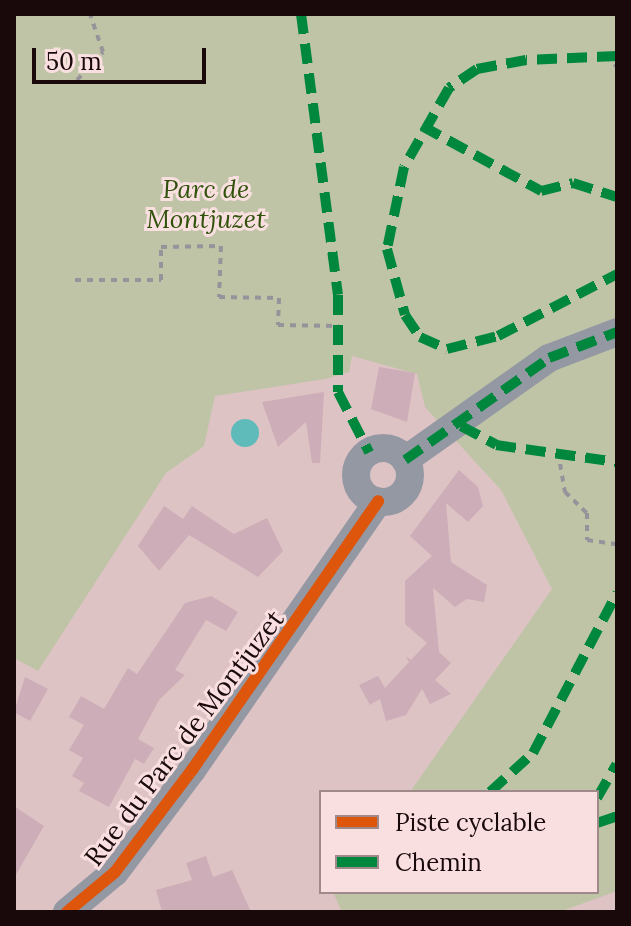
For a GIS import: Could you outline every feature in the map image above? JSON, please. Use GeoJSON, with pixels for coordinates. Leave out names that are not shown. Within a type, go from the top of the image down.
{"type":"FeatureCollection","features":[{"type":"Feature","properties":{"kind":"street"},"geometry":{"type":"LineString","coordinates":[[405,460],[549,358],[617,332]]}},
{"type":"Feature","properties":{"kind":"street"},"geometry":{"type":"LineString","coordinates":[[376,448],[405,460],[408,486],[396,499],[378,501],[357,484],[359,461],[376,448]]}},
{"type":"Feature","properties":{"kind":"street","name":"Rue du Parc de Montjuzet"},"geometry":{"type":"LineString","coordinates":[[67,912],[115,872],[192,770],[378,501]]}},
{"type":"Feature","properties":{"kind":"path"},"geometry":{"type":"LineString","coordinates":[[77,80],[103,52],[90,14]]}},
{"type":"Feature","properties":{"kind":"path"},"geometry":{"type":"LineString","coordinates":[[606,56],[617,67]]}},
{"type":"Feature","properties":{"kind":"path"},"geometry":{"type":"LineString","coordinates":[[75,280],[161,280],[161,247],[221,246],[219,297],[279,298],[278,325],[339,326]]}},
{"type":"Feature","properties":{"kind":"path"},"geometry":{"type":"LineString","coordinates":[[558,452],[565,492],[587,513],[587,540],[617,544]]}},
{"type":"Feature","properties":{"kind":"green space","name":"Parc de Montjuzet"},"geometry":{"type":"Polygon","coordinates":[[[14,14],[617,14],[617,891],[559,912],[342,912],[334,894],[599,894],[599,790],[411,790],[552,589],[501,490],[425,407],[417,374],[352,356],[349,372],[325,379],[215,396],[204,446],[166,473],[38,671],[14,658],[14,14]]]}},
{"type":"Feature","properties":{"kind":"water"},"geometry":{"type":"Polygon","coordinates":[[[245,419],[255,423],[259,433],[255,443],[245,447],[235,443],[231,433],[235,423],[245,419]]]}},
{"type":"Feature","properties":{"kind":"building"},"geometry":{"type":"Polygon","coordinates":[[[379,367],[415,373],[407,422],[371,409],[379,367]]]}},
{"type":"Feature","properties":{"kind":"building"},"geometry":{"type":"Polygon","coordinates":[[[324,392],[320,463],[312,463],[306,422],[278,447],[262,402],[324,392]]]}},
{"type":"Feature","properties":{"kind":"building"},"geometry":{"type":"Polygon","coordinates":[[[459,470],[478,487],[483,506],[468,522],[446,503],[451,562],[487,585],[484,602],[467,599],[455,607],[433,588],[439,652],[451,663],[435,680],[451,694],[430,704],[422,689],[406,715],[386,721],[380,699],[370,705],[359,685],[378,676],[385,688],[409,662],[406,656],[411,660],[427,643],[405,624],[405,581],[432,556],[410,536],[459,470]]]}},
{"type":"Feature","properties":{"kind":"building"},"geometry":{"type":"Polygon","coordinates":[[[164,506],[183,519],[192,506],[234,534],[267,518],[283,551],[258,577],[189,535],[159,571],[138,546],[164,506]]]}},
{"type":"Feature","properties":{"kind":"building"},"geometry":{"type":"Polygon","coordinates":[[[211,596],[238,612],[226,631],[206,620],[175,670],[185,675],[159,700],[138,739],[154,748],[144,764],[135,759],[109,807],[79,791],[84,783],[72,776],[83,758],[69,750],[84,725],[69,717],[81,696],[104,709],[128,668],[137,674],[185,603],[211,596]]]}},
{"type":"Feature","properties":{"kind":"building"},"geometry":{"type":"Polygon","coordinates":[[[25,677],[48,689],[30,721],[14,712],[25,677]]]}},
{"type":"Feature","properties":{"kind":"building"},"geometry":{"type":"Polygon","coordinates":[[[14,806],[44,826],[14,878],[14,806]]]}},
{"type":"Feature","properties":{"kind":"building"},"geometry":{"type":"Polygon","coordinates":[[[206,856],[213,877],[232,870],[251,912],[162,912],[156,890],[192,880],[186,863],[206,856]]]}},
{"type":"Feature","properties":{"kind":"marked path"},"geometry":{"type":"LineString","coordinates":[[301,14],[338,295],[338,392],[369,452]]}},
{"type":"Feature","properties":{"kind":"marked path"},"geometry":{"type":"LineString","coordinates":[[617,56],[526,60],[477,69],[449,88],[404,167],[387,249],[405,315],[420,337],[447,349],[498,336],[617,274]]}},
{"type":"Feature","properties":{"kind":"marked path"},"geometry":{"type":"LineString","coordinates":[[422,126],[541,191],[573,183],[617,197]]}},
{"type":"Feature","properties":{"kind":"marked path"},"geometry":{"type":"LineString","coordinates":[[405,460],[549,358],[617,332]]}},
{"type":"Feature","properties":{"kind":"marked path"},"geometry":{"type":"LineString","coordinates":[[461,426],[496,445],[617,462]]}},
{"type":"Feature","properties":{"kind":"marked path"},"geometry":{"type":"LineString","coordinates":[[492,790],[533,753],[617,593]]}},
{"type":"Feature","properties":{"kind":"marked path"},"geometry":{"type":"LineString","coordinates":[[599,795],[617,764]]}},
{"type":"Feature","properties":{"kind":"marked path"},"geometry":{"type":"LineString","coordinates":[[599,822],[617,816]]}},
{"type":"Feature","properties":{"kind":"cycle path"},"geometry":{"type":"LineString","coordinates":[[67,912],[115,872],[192,770],[378,501]]}}]}
